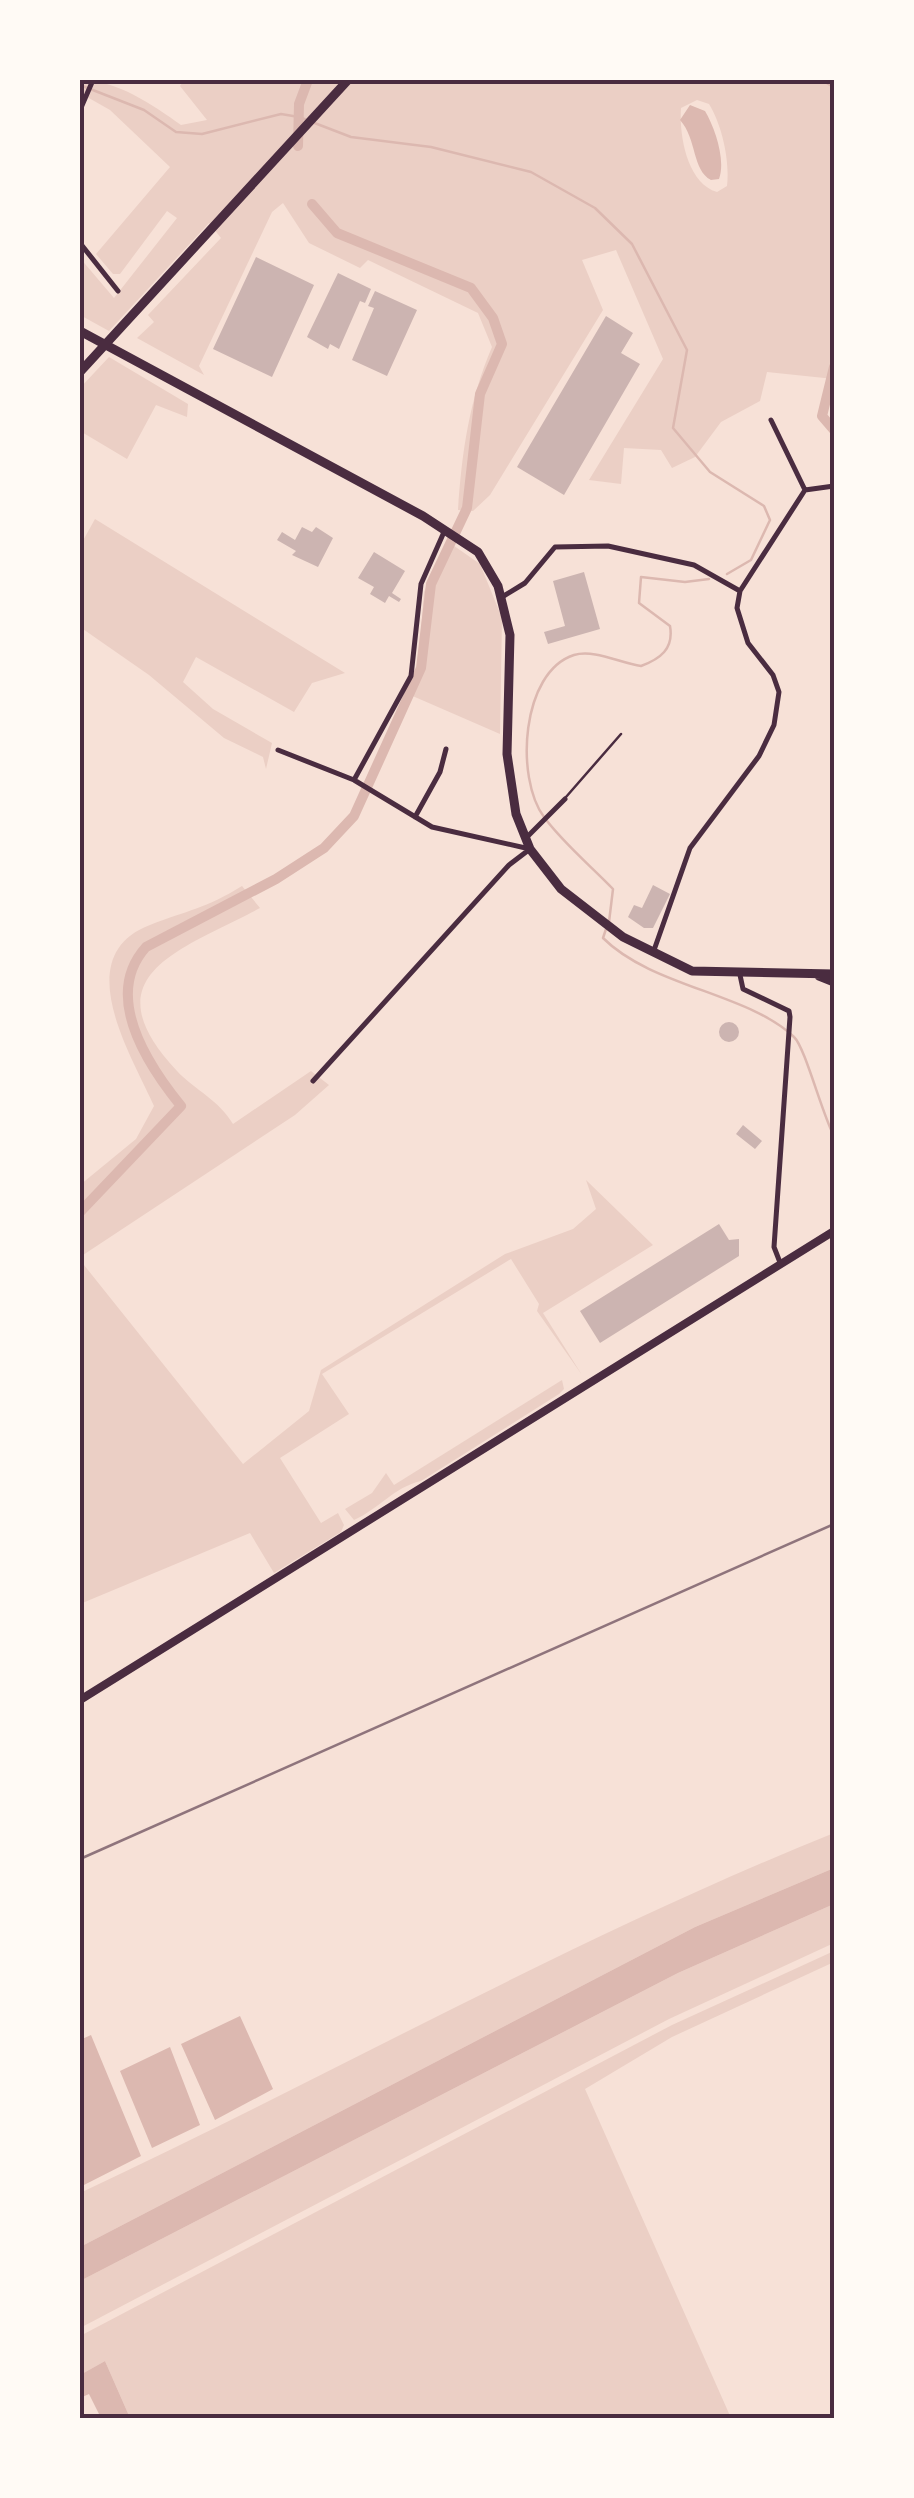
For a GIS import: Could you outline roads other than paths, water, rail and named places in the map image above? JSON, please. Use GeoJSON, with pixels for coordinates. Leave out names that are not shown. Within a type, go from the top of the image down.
{"type":"FeatureCollection","features":[{"type":"Feature","properties":{"kind":"main road"},"geometry":{"type":"LineString","coordinates":[[80,372],[348,80]]}},
{"type":"Feature","properties":{"kind":"main road"},"geometry":{"type":"LineString","coordinates":[[80,331],[448,530],[484,560],[502,597],[511,654],[508,766],[524,838],[553,882],[615,932],[692,971],[740,978],[834,974]]}},
{"type":"Feature","properties":{"kind":"main road"},"geometry":{"type":"LineString","coordinates":[[819,976],[834,982]]}},
{"type":"Feature","properties":{"kind":"main road"},"geometry":{"type":"LineString","coordinates":[[80,1700],[834,1231]]}},
{"type":"Feature","properties":{"kind":"street"},"geometry":{"type":"LineString","coordinates":[[80,110],[93,81]]}},
{"type":"Feature","properties":{"kind":"street"},"geometry":{"type":"LineString","coordinates":[[80,243],[118,291]]}},
{"type":"Feature","properties":{"kind":"street"},"geometry":{"type":"LineString","coordinates":[[771,420],[806,490]]}},
{"type":"Feature","properties":{"kind":"street"},"geometry":{"type":"LineString","coordinates":[[653,954],[690,848],[759,756],[774,725],[779,692],[739,624],[740,591],[806,490],[834,486]]}},
{"type":"Feature","properties":{"kind":"street"},"geometry":{"type":"LineString","coordinates":[[354,780],[411,676],[421,584],[448,530]]}},
{"type":"Feature","properties":{"kind":"street"},"geometry":{"type":"LineString","coordinates":[[502,597],[526,582],[556,547],[582,543],[694,565],[740,591]]}},
{"type":"Feature","properties":{"kind":"street"},"geometry":{"type":"LineString","coordinates":[[415,817],[440,772],[446,749]]}},
{"type":"Feature","properties":{"kind":"street"},"geometry":{"type":"LineString","coordinates":[[278,750],[354,780],[432,827],[530,850]]}},
{"type":"Feature","properties":{"kind":"street"},"geometry":{"type":"LineString","coordinates":[[524,838],[545,823],[565,799]]}},
{"type":"Feature","properties":{"kind":"street"},"geometry":{"type":"LineString","coordinates":[[314,1082],[482,894],[530,850]]}},
{"type":"Feature","properties":{"kind":"street"},"geometry":{"type":"LineString","coordinates":[[740,978],[749,994],[789,1011],[774,1247],[781,1266]]}},
{"type":"Feature","properties":{"kind":"lane"},"geometry":{"type":"LineString","coordinates":[[565,799],[621,734]]}},
{"type":"Feature","properties":{"kind":"waterway"},"geometry":{"type":"LineString","coordinates":[[298,146],[299,104],[308,80]]}},
{"type":"Feature","properties":{"kind":"waterway"},"geometry":{"type":"LineString","coordinates":[[829,80],[834,83]]}},
{"type":"Feature","properties":{"kind":"waterway"},"geometry":{"type":"LineString","coordinates":[[80,85],[144,110],[176,132],[202,134],[281,114],[299,117],[351,137],[431,147],[531,172],[595,208],[632,244],[687,350],[673,428],[710,472],[764,506],[770,520],[751,560],[727,574]]}},
{"type":"Feature","properties":{"kind":"waterway"},"geometry":{"type":"LineString","coordinates":[[80,1212],[181,1106],[155,1070],[134,1029],[128,987],[133,966],[146,947],[276,879],[324,848],[354,816],[421,668],[431,584],[467,508],[480,394],[502,344],[493,318],[471,288],[337,233],[312,204]]}},
{"type":"Feature","properties":{"kind":"waterway"},"geometry":{"type":"LineString","coordinates":[[834,367],[822,416],[834,430]]}},
{"type":"Feature","properties":{"kind":"waterway"},"geometry":{"type":"LineString","coordinates":[[609,922],[613,889],[560,836],[535,800],[527,753],[534,703],[556,665],[574,655],[598,655],[641,666],[664,652],[670,641],[670,626],[639,603],[641,577],[685,582],[709,579]]}},
{"type":"Feature","properties":{"kind":"waterway"},"geometry":{"type":"LineString","coordinates":[[606,929],[603,938],[623,955],[752,1010],[794,1037],[834,1136]]}},
{"type":"Feature","properties":{"kind":"railway"},"geometry":{"type":"LineString","coordinates":[[80,1859],[834,1524]]}}]}
